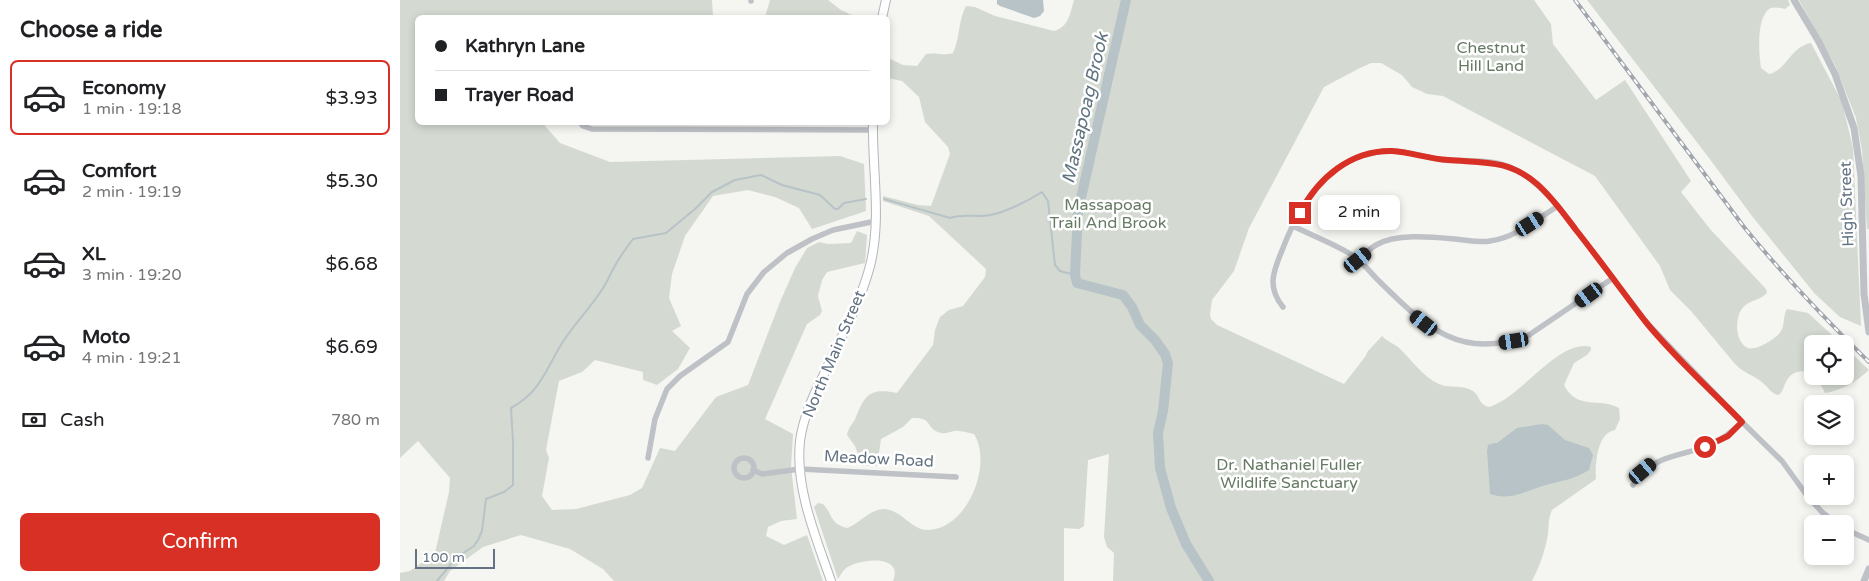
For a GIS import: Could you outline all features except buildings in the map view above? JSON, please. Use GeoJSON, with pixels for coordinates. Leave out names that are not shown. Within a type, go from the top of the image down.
{"type":"FeatureCollection","features":[{"type":"Feature","properties":{"kind":"main road"},"geometry":{"type":"LineString","coordinates":[[883,15],[886,0]]}},
{"type":"Feature","properties":{"kind":"main road","name":"North Main Street"},"geometry":{"type":"LineString","coordinates":[[831,581],[811,524],[801,481],[800,443],[814,394],[858,302],[866,281],[873,251],[876,221],[873,126]]}},
{"type":"Feature","properties":{"kind":"street","name":"High Street"},"geometry":{"type":"LineString","coordinates":[[1794,0],[1819,42],[1852,119],[1861,176],[1864,294],[1869,332]]}},
{"type":"Feature","properties":{"kind":"street"},"geometry":{"type":"LineString","coordinates":[[582,125],[592,129],[663,126],[873,126]]}},
{"type":"Feature","properties":{"kind":"street"},"geometry":{"type":"LineString","coordinates":[[1283,307],[1273,292],[1272,280],[1276,266],[1306,200],[1324,178],[1341,166],[1368,154],[1394,151],[1431,158],[1490,162],[1506,165],[1518,170],[1536,183],[1558,206],[1664,342],[1782,461],[1808,497],[1824,515]]}},
{"type":"Feature","properties":{"kind":"street"},"geometry":{"type":"LineString","coordinates":[[1358,260],[1377,244],[1398,238],[1489,242],[1502,238],[1530,224],[1558,206]]}},
{"type":"Feature","properties":{"kind":"street"},"geometry":{"type":"LineString","coordinates":[[648,458],[655,419],[667,389],[680,376],[728,342],[747,294],[764,272],[787,254],[812,239],[833,230],[876,221]]}},
{"type":"Feature","properties":{"kind":"street"},"geometry":{"type":"LineString","coordinates":[[1293,226],[1347,252],[1358,260],[1424,323],[1448,337],[1480,345],[1514,341],[1529,335],[1613,278]]}},
{"type":"Feature","properties":{"kind":"street"},"geometry":{"type":"LineString","coordinates":[[1633,485],[1638,476],[1654,463],[1715,443],[1728,436],[1742,422]]}},
{"type":"Feature","properties":{"kind":"street","name":"Meadow Road"},"geometry":{"type":"LineString","coordinates":[[753,470],[762,474],[800,469],[956,477]]}},
{"type":"Feature","properties":{"kind":"street"},"geometry":{"type":"LineString","coordinates":[[1854,533],[1869,540]]}},
{"type":"Feature","properties":{"kind":"street"},"geometry":{"type":"LineString","coordinates":[[1864,581],[1869,569]]}},
{"type":"Feature","properties":{"kind":"green space"},"geometry":{"type":"Polygon","coordinates":[[[400,0],[712,0],[713,15],[415,15],[415,125],[545,125],[560,143],[610,162],[840,156],[864,164],[866,211],[812,229],[799,208],[775,197],[748,190],[713,196],[685,236],[672,274],[669,298],[681,326],[672,331],[690,348],[678,369],[657,385],[643,380],[643,372],[595,360],[582,372],[559,381],[546,450],[549,458],[542,496],[552,510],[576,509],[630,495],[642,488],[660,448],[675,451],[716,397],[748,385],[780,302],[795,268],[807,248],[819,242],[828,244],[851,243],[857,231],[867,235],[865,263],[827,272],[822,280],[818,296],[822,311],[820,315],[807,324],[765,419],[793,434],[791,467],[797,519],[781,521],[768,527],[766,536],[784,545],[807,535],[823,581],[614,581],[603,569],[570,549],[521,535],[483,547],[450,571],[444,581],[400,581],[400,573],[410,571],[435,553],[449,492],[450,478],[418,441],[400,458],[400,0]]]}},
{"type":"Feature","properties":{"kind":"green space"},"geometry":{"type":"Polygon","coordinates":[[[770,0],[828,0],[841,10],[852,15],[766,15],[770,0]]]}},
{"type":"Feature","properties":{"kind":"green space"},"geometry":{"type":"Polygon","coordinates":[[[1074,0],[1534,0],[1551,24],[1553,44],[1596,100],[1625,80],[1691,181],[1681,192],[1710,229],[1766,289],[1767,293],[1747,304],[1739,314],[1737,331],[1744,345],[1751,349],[1755,348],[1779,334],[1787,309],[1808,313],[1832,335],[1804,335],[1804,371],[1796,372],[1790,376],[1779,395],[1774,393],[1760,380],[1741,370],[1691,311],[1670,290],[1660,266],[1595,176],[1443,96],[1427,94],[1412,87],[1402,75],[1381,63],[1371,63],[1324,87],[1249,228],[1234,271],[1212,300],[1211,319],[1217,325],[1344,384],[1368,351],[1382,336],[1398,347],[1433,381],[1447,386],[1469,389],[1475,393],[1483,404],[1489,407],[1514,393],[1566,351],[1579,347],[1591,347],[1587,355],[1574,363],[1564,385],[1569,393],[1582,401],[1604,403],[1619,408],[1620,419],[1615,430],[1609,432],[1604,437],[1598,450],[1596,479],[1552,510],[1544,552],[1532,581],[1113,581],[1114,553],[1107,547],[1104,537],[1109,454],[1088,460],[1084,526],[1079,529],[1064,528],[1064,581],[893,581],[895,573],[891,565],[878,561],[863,562],[849,566],[838,579],[814,507],[818,503],[826,507],[837,524],[847,528],[874,511],[884,509],[896,513],[911,524],[922,529],[928,530],[942,527],[955,519],[965,507],[973,493],[980,462],[979,447],[974,434],[961,431],[940,433],[931,428],[926,421],[919,418],[912,418],[903,427],[881,439],[877,466],[862,466],[855,446],[847,435],[863,403],[870,394],[881,391],[897,393],[933,345],[935,330],[940,317],[949,310],[963,306],[985,277],[986,269],[929,216],[883,201],[883,196],[918,205],[931,206],[950,154],[948,147],[925,122],[919,97],[902,81],[890,78],[890,59],[903,65],[917,66],[926,54],[953,53],[966,6],[975,7],[995,16],[1054,31],[1066,23],[1074,0]]]}},
{"type":"Feature","properties":{"kind":"green space"},"geometry":{"type":"Polygon","coordinates":[[[1587,0],[1788,0],[1790,5],[1785,9],[1771,8],[1762,20],[1759,37],[1761,68],[1769,74],[1775,72],[1794,53],[1804,45],[1811,43],[1842,102],[1853,148],[1861,326],[1840,317],[1815,294],[1752,216],[1587,0]]]}},
{"type":"Feature","properties":{"kind":"green space"},"geometry":{"type":"Polygon","coordinates":[[[1799,0],[1869,0],[1869,229],[1867,229],[1862,150],[1856,118],[1835,65],[1799,0]]]}},
{"type":"Feature","properties":{"kind":"green space"},"geometry":{"type":"Polygon","coordinates":[[[1854,356],[1869,370],[1854,382],[1854,356]]]}},
{"type":"Feature","properties":{"kind":"green space"},"geometry":{"type":"Polygon","coordinates":[[[1821,385],[1849,385],[1838,390],[1825,393],[1821,385]]]}},
{"type":"Feature","properties":{"kind":"shaded area"},"geometry":{"type":"Polygon","coordinates":[[[997,0],[1043,0],[1044,11],[1040,16],[1034,18],[1000,6],[997,4],[997,0]]]}},
{"type":"Feature","properties":{"kind":"shaded area"},"geometry":{"type":"Polygon","coordinates":[[[1542,424],[1548,425],[1565,440],[1589,448],[1593,455],[1589,470],[1573,478],[1511,496],[1490,494],[1488,445],[1497,443],[1517,428],[1542,424]]]}},
{"type":"Feature","properties":{"kind":"waterway","name":"Massapoag Brook"},"geometry":{"type":"LineString","coordinates":[[1126,0],[1078,211],[1075,275],[1077,283],[1123,295],[1132,307],[1140,325],[1155,340],[1165,354],[1168,363],[1163,411],[1158,433],[1160,468],[1171,508],[1186,544],[1209,581]]}},
{"type":"Feature","properties":{"kind":"waterway"},"geometry":{"type":"LineString","coordinates":[[437,581],[457,557],[474,546],[478,540],[482,531],[486,499],[504,492],[513,485],[511,408],[530,394],[537,386],[564,340],[599,295],[620,257],[633,239],[666,233],[712,192],[735,180],[761,175],[782,185],[820,195],[835,209],[838,209],[844,203],[866,199]]}},
{"type":"Feature","properties":{"kind":"waterway"},"geometry":{"type":"LineString","coordinates":[[884,199],[950,218],[996,214],[1017,206],[1042,192],[1048,201],[1055,265],[1060,271],[1075,275]]}},
{"type":"Feature","properties":{"kind":"railway"},"geometry":{"type":"LineString","coordinates":[[1575,0],[1744,227],[1836,330],[1869,362]]}},
{"type":"Feature","properties":{"kind":"route"},"geometry":{"type":"LineString","coordinates":[[1300,213],[1314,188],[1324,178],[1341,166],[1368,154],[1394,151],[1431,158],[1490,162],[1506,165],[1518,170],[1536,183],[1558,206],[1647,323],[1742,422],[1728,436],[1705,447]]}},
{"type":"Feature","properties":{"kind":"park label","name":"Chestnut Hill Land"},"geometry":{"type":"Point","coordinates":[1491,57]}},
{"type":"Feature","properties":{"kind":"park label","name":"Massapoag Trail And Brook"},"geometry":{"type":"Point","coordinates":[1108,214]}},
{"type":"Feature","properties":{"kind":"park label","name":"Dr. Nathaniel Fuller Wildlife Sanctuary"},"geometry":{"type":"Point","coordinates":[1289,474]}}]}
